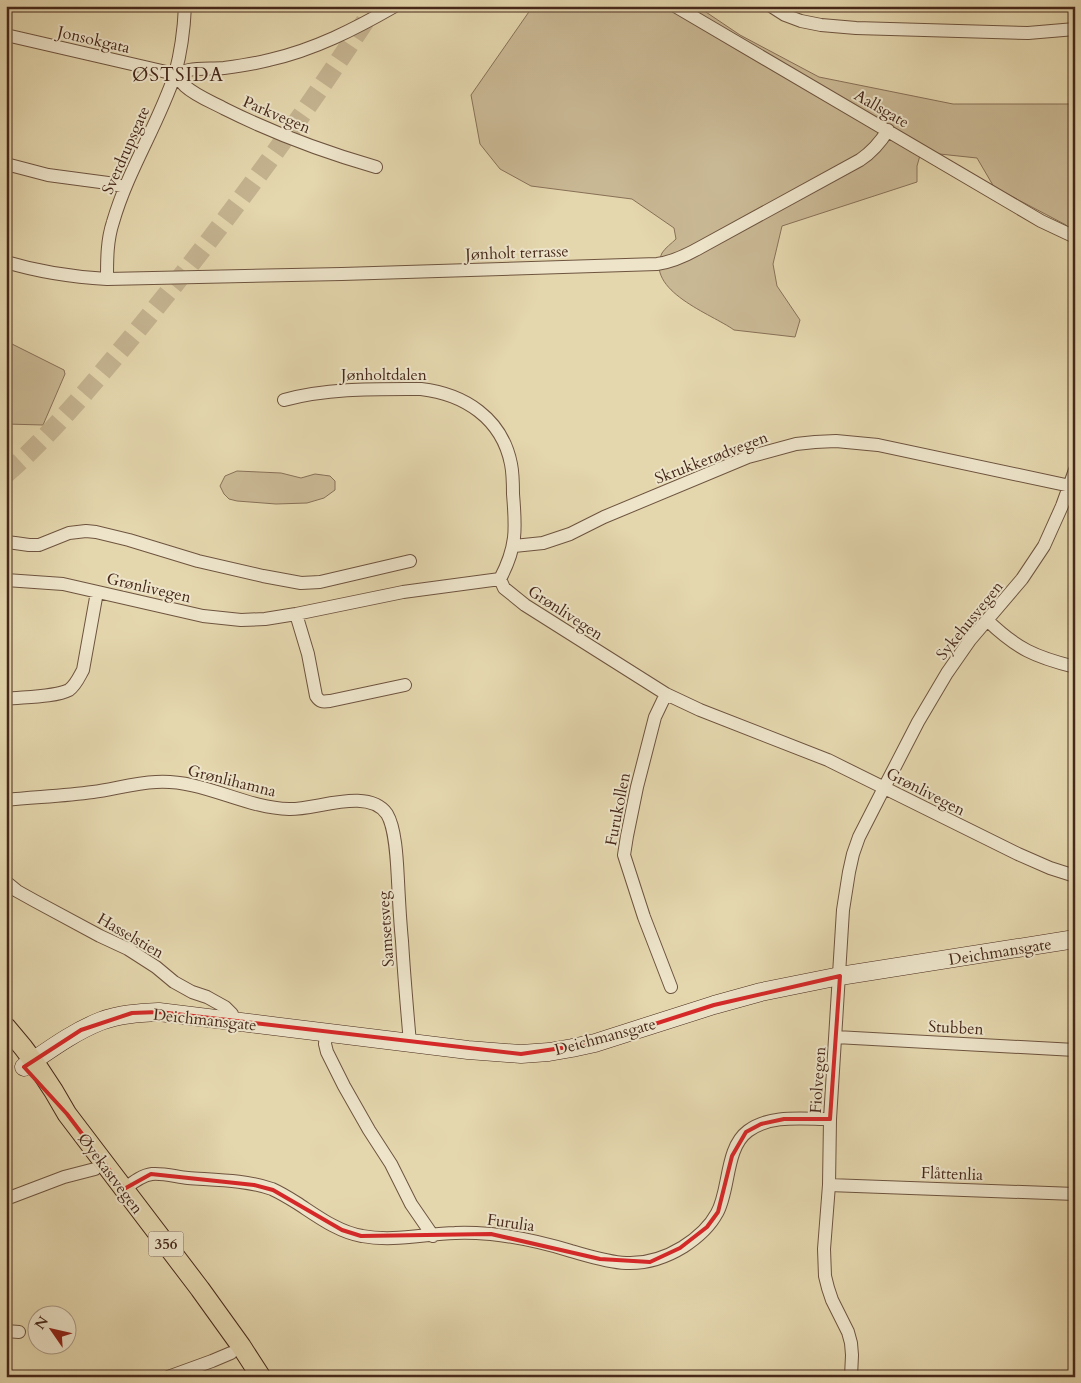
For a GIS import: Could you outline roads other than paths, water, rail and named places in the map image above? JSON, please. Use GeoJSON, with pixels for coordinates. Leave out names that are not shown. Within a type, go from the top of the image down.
{"type":"FeatureCollection","features":[{"type":"Feature","properties":{"kind":"main road","name":"Øyekastvegen"},"geometry":{"type":"LineString","coordinates":[[6,1027],[48,1097],[67,1114],[200,1289],[261,1377]]}},
{"type":"Feature","properties":{"kind":"main road","name":"Øyekastvegen"},"geometry":{"type":"LineString","coordinates":[[6,1046],[29,1064]]}},
{"type":"Feature","properties":{"kind":"street","name":"Sverdrupsgate"},"geometry":{"type":"LineString","coordinates":[[107,278],[108,243],[112,222],[174,74],[181,47],[184,6]]}},
{"type":"Feature","properties":{"kind":"street"},"geometry":{"type":"LineString","coordinates":[[174,74],[190,70],[249,64],[293,53],[337,37],[395,6]]}},
{"type":"Feature","properties":{"kind":"street","name":"Aallsgate"},"geometry":{"type":"LineString","coordinates":[[675,6],[1041,221],[1075,237]]}},
{"type":"Feature","properties":{"kind":"street"},"geometry":{"type":"LineString","coordinates":[[771,6],[785,16],[821,26],[1028,33],[1075,29]]}},
{"type":"Feature","properties":{"kind":"street","name":"Jonsokgata"},"geometry":{"type":"LineString","coordinates":[[6,35],[174,74]]}},
{"type":"Feature","properties":{"kind":"street","name":"Parkvegen"},"geometry":{"type":"LineString","coordinates":[[174,74],[185,86],[202,97],[270,130],[376,167]]}},
{"type":"Feature","properties":{"kind":"street","name":"Jønholt terrasse"},"geometry":{"type":"LineString","coordinates":[[6,262],[30,269],[80,277],[107,278],[351,274],[667,263],[702,247],[860,160],[871,153],[888,130]]}},
{"type":"Feature","properties":{"kind":"street"},"geometry":{"type":"LineString","coordinates":[[6,164],[48,175],[108,183],[125,188]]}},
{"type":"Feature","properties":{"kind":"street","name":"Jønholtdalen"},"geometry":{"type":"LineString","coordinates":[[284,400],[332,390],[421,389],[445,393],[455,397],[473,407],[492,422],[508,451],[513,476],[514,546],[509,562],[500,579]]}},
{"type":"Feature","properties":{"kind":"street","name":"Skrukkerødvegen"},"geometry":{"type":"LineString","coordinates":[[514,546],[554,540],[748,457],[796,444],[836,441],[878,445],[1072,486]]}},
{"type":"Feature","properties":{"kind":"street","name":"Sykehusvegen"},"geometry":{"type":"LineString","coordinates":[[884,788],[922,715],[947,673],[970,640],[1022,579],[1034,562],[1072,486],[1075,470]]}},
{"type":"Feature","properties":{"kind":"street"},"geometry":{"type":"LineString","coordinates":[[6,542],[15,542],[29,546],[39,545],[69,533],[96,532],[198,561],[301,583],[320,582],[410,562]]}},
{"type":"Feature","properties":{"kind":"street","name":"Grønlivegen"},"geometry":{"type":"LineString","coordinates":[[6,580],[64,584],[215,618],[241,620],[265,619],[403,592],[500,579],[504,588],[526,606],[666,694],[700,710],[828,760],[979,836],[1050,868],[1075,876]]}},
{"type":"Feature","properties":{"kind":"street"},"geometry":{"type":"LineString","coordinates":[[6,699],[56,694],[70,690],[77,682],[82,670],[97,592]]}},
{"type":"Feature","properties":{"kind":"street"},"geometry":{"type":"LineString","coordinates":[[296,614],[308,654],[316,696],[319,701],[330,701],[405,685]]}},
{"type":"Feature","properties":{"kind":"street"},"geometry":{"type":"LineString","coordinates":[[987,620],[1019,647],[1034,655],[1075,667]]}},
{"type":"Feature","properties":{"kind":"street","name":"Furukollen"},"geometry":{"type":"LineString","coordinates":[[666,694],[655,717],[626,836],[624,855],[644,917],[671,987]]}},
{"type":"Feature","properties":{"kind":"street","name":"Grønlihamna"},"geometry":{"type":"LineString","coordinates":[[6,800],[92,792],[156,782],[176,782],[274,808],[292,810],[358,801],[379,807],[386,814]]}},
{"type":"Feature","properties":{"kind":"street","name":"Fiolvegen"},"geometry":{"type":"LineString","coordinates":[[850,1377],[852,1355],[848,1332],[832,1300],[826,1276],[824,1249],[829,1185],[830,1119],[843,910],[849,872],[859,837],[884,788]]}},
{"type":"Feature","properties":{"kind":"street","name":"Samsetsveg"},"geometry":{"type":"LineString","coordinates":[[386,814],[391,824],[396,856],[410,1043]]}},
{"type":"Feature","properties":{"kind":"street","name":"Hasselstien"},"geometry":{"type":"LineString","coordinates":[[6,882],[100,936],[128,949],[156,967],[174,982],[225,1007],[232,1014],[232,1020]]}},
{"type":"Feature","properties":{"kind":"street","name":"Deichmansgate"},"geometry":{"type":"LineString","coordinates":[[29,1064],[64,1040],[103,1020],[132,1013],[159,1012],[498,1053],[521,1054],[564,1050],[595,1043],[761,992],[840,976],[1075,939]]}},
{"type":"Feature","properties":{"kind":"street"},"geometry":{"type":"LineString","coordinates":[[326,1032],[325,1044],[327,1052],[344,1086],[391,1164],[411,1204],[433,1236]]}},
{"type":"Feature","properties":{"kind":"street","name":"Stubben"},"geometry":{"type":"LineString","coordinates":[[836,1037],[1075,1050]]}},
{"type":"Feature","properties":{"kind":"street","name":"Furulia"},"geometry":{"type":"LineString","coordinates":[[124,1189],[133,1182],[151,1174],[254,1185],[273,1190],[342,1230],[361,1236],[384,1238],[455,1233],[491,1234],[531,1241],[600,1259],[625,1263],[650,1262],[664,1258],[696,1238],[707,1227],[718,1212],[725,1192],[732,1156],[746,1132],[761,1124],[784,1119],[830,1119]]}},
{"type":"Feature","properties":{"kind":"street"},"geometry":{"type":"LineString","coordinates":[[6,1199],[64,1177],[95,1169]]}},
{"type":"Feature","properties":{"kind":"street","name":"Flåttenlia"},"geometry":{"type":"LineString","coordinates":[[829,1185],[1075,1194]]}},
{"type":"Feature","properties":{"kind":"street"},"geometry":{"type":"LineString","coordinates":[[168,1377],[230,1353]]}},
{"type":"Feature","properties":{"kind":"tunnel"},"geometry":{"type":"LineString","coordinates":[[6,474],[74,406],[199,253],[290,131],[375,6]]}},
{"type":"Feature","properties":{"kind":"district","name":"ØSTSIDA"},"geometry":{"type":"Point","coordinates":[178,74]}}]}
